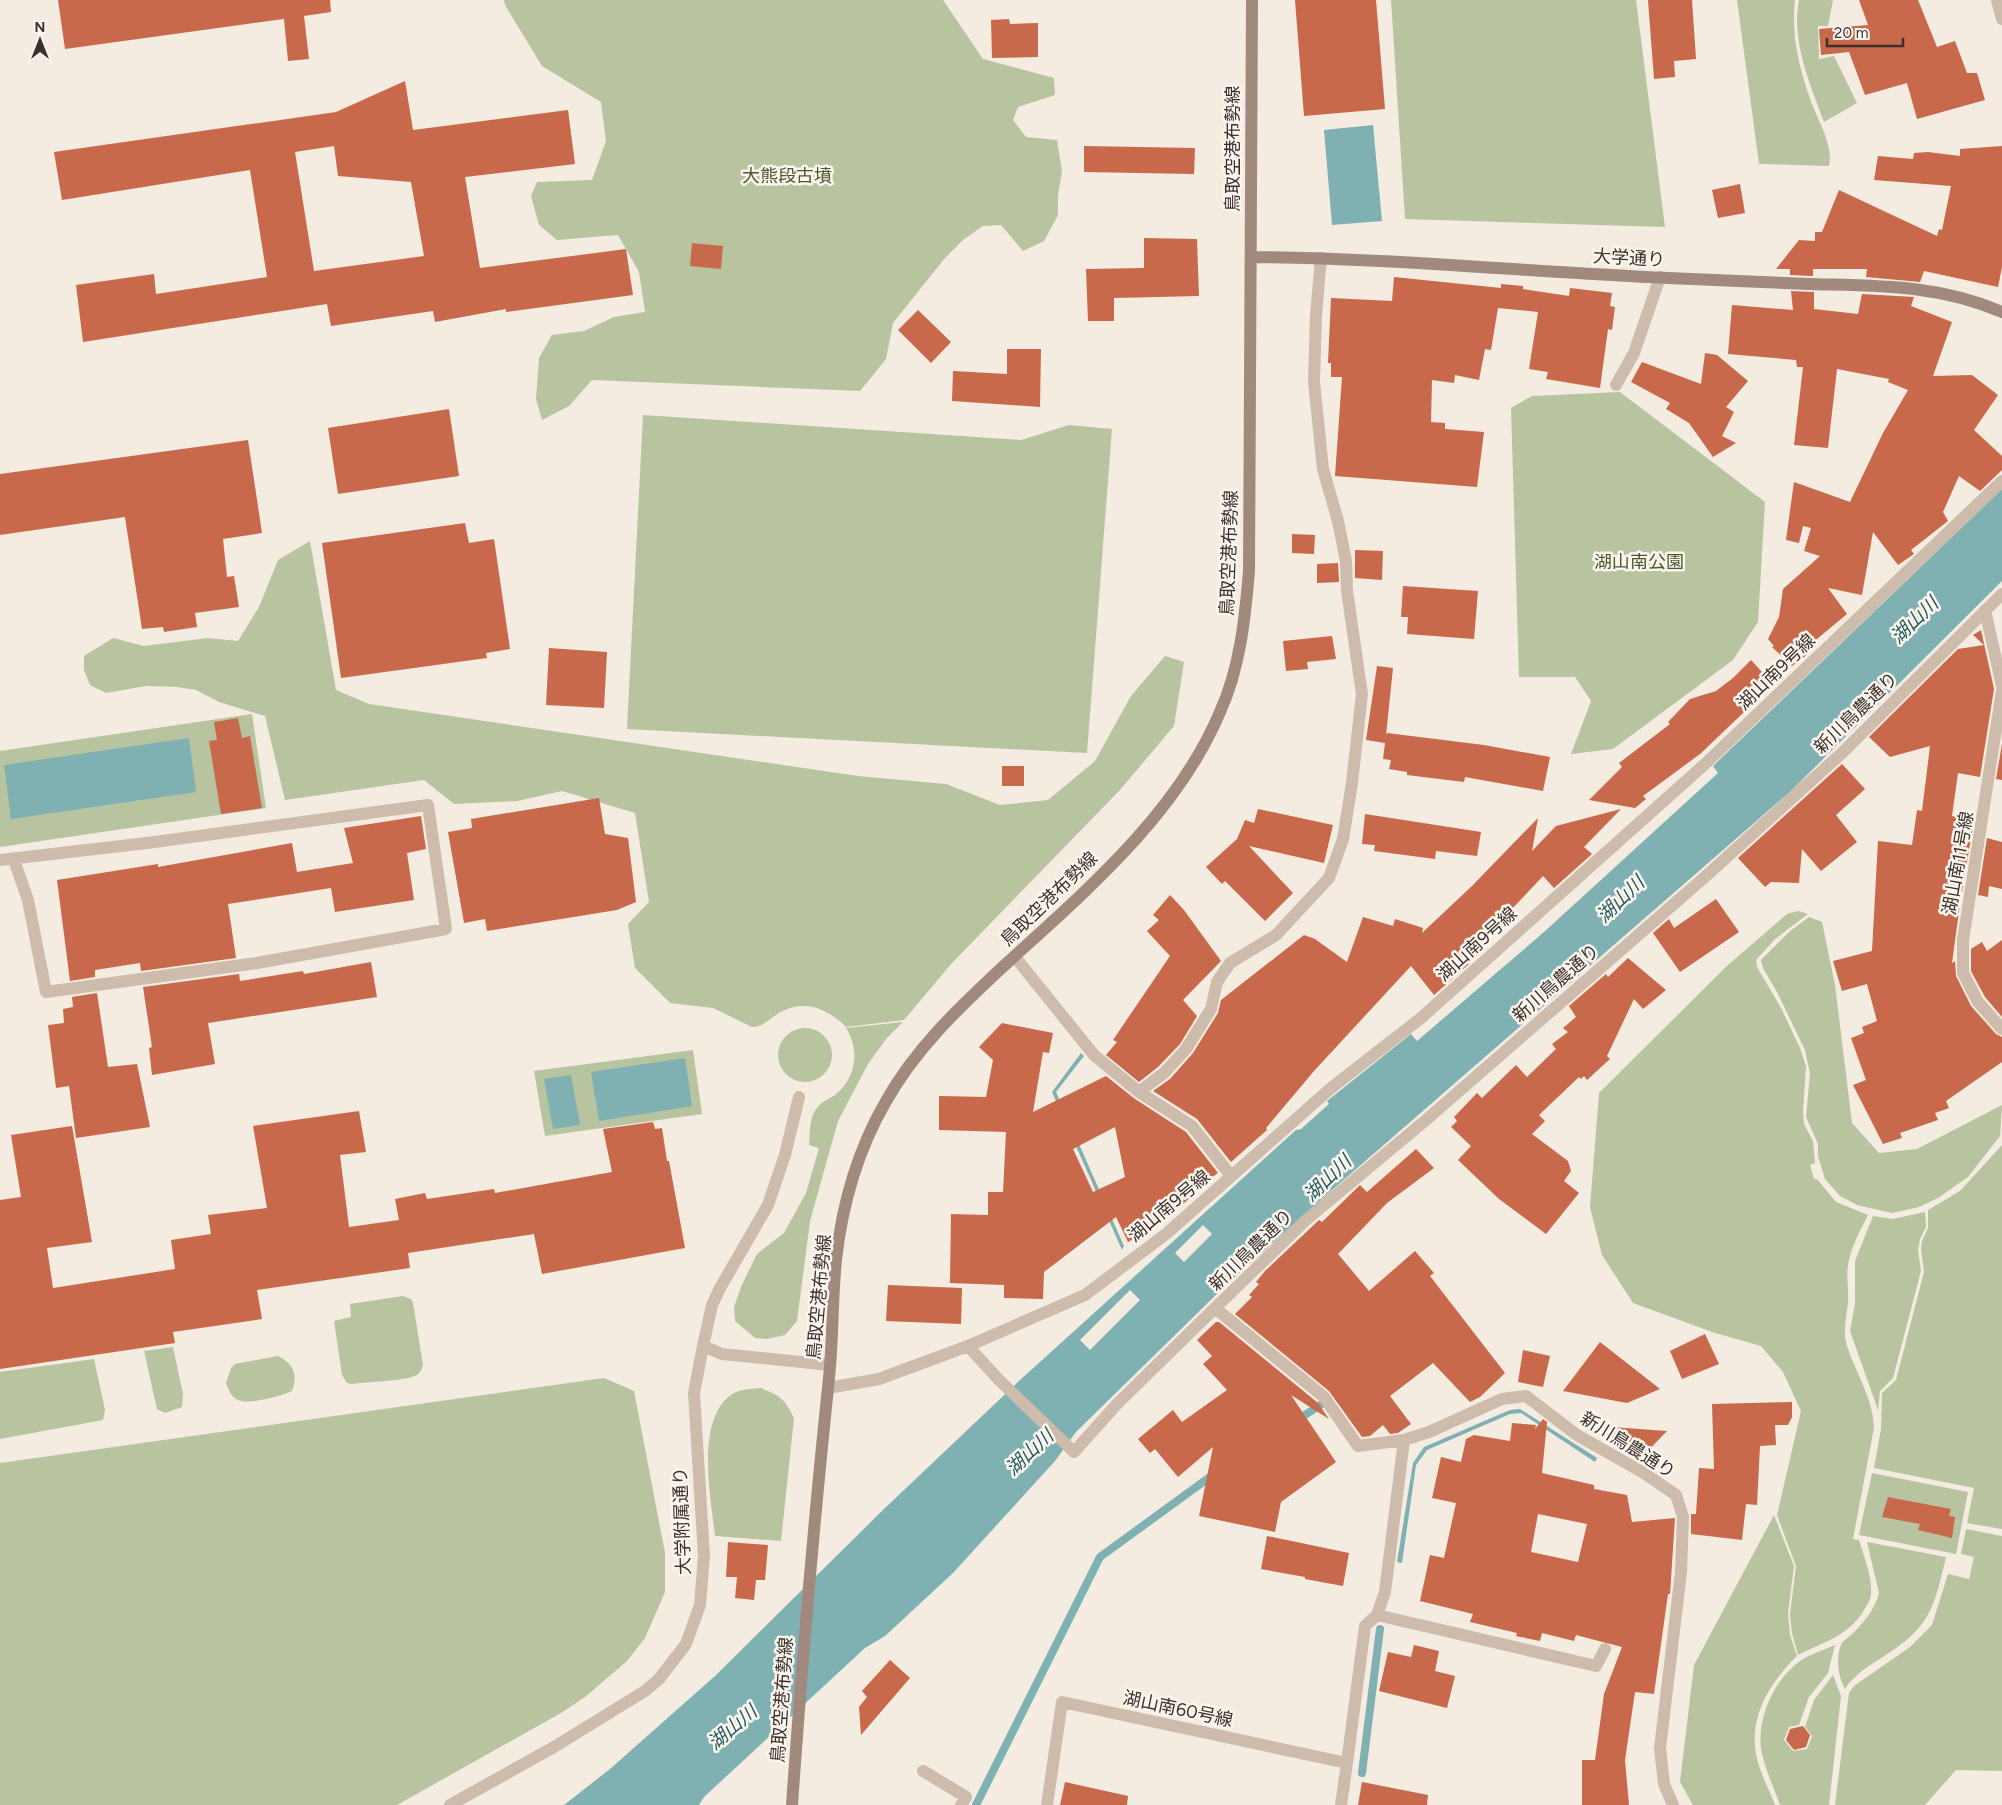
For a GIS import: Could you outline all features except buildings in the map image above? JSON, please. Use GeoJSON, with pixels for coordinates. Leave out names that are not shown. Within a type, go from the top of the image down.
{"type":"FeatureCollection","features":[{"type":"Feature","properties":{"kind":"main road","name":"鳥取空港布勢線"},"geometry":{"type":"LineString","coordinates":[[792,1805],[811,1553],[830,1365],[837,1258],[852,1181],[864,1146],[884,1104],[911,1060],[942,1024],[1102,873],[1171,800],[1197,760],[1221,710],[1236,663],[1245,617],[1249,571],[1252,0]]}},
{"type":"Feature","properties":{"kind":"main road","name":"大学通り"},"geometry":{"type":"LineString","coordinates":[[1251,257],[1322,258],[1935,290],[1974,300],[2002,312]]}},
{"type":"Feature","properties":{"kind":"street"},"geometry":{"type":"LineString","coordinates":[[1997,0],[2002,19]]}},
{"type":"Feature","properties":{"kind":"street"},"geometry":{"type":"LineString","coordinates":[[1139,1092],[1164,1073],[1186,1049],[1211,1009],[1217,982],[1230,963],[1276,935],[1329,878],[1343,839],[1352,783],[1362,694],[1347,591],[1346,561],[1338,522],[1323,469],[1314,382],[1316,315],[1322,258]]}},
{"type":"Feature","properties":{"kind":"street"},"geometry":{"type":"LineString","coordinates":[[1616,385],[1634,353],[1660,277]]}},
{"type":"Feature","properties":{"kind":"street","name":"湖山南9号線"},"geometry":{"type":"LineString","coordinates":[[828,1388],[879,1379],[968,1346],[1085,1295],[1166,1234],[1331,1088],[1421,1018],[1705,764],[2002,481]]}},
{"type":"Feature","properties":{"kind":"street","name":"新川鳥農通り"},"geometry":{"type":"LineString","coordinates":[[1673,1805],[1664,1784],[1660,1748],[1681,1572],[1684,1517],[1676,1495],[1644,1473],[1577,1435],[1526,1396],[1502,1399],[1429,1432],[1404,1440],[1358,1446],[1324,1397],[1216,1308],[1306,1220],[1426,1120],[1720,863],[1842,752],[2002,594]]}},
{"type":"Feature","properties":{"kind":"street"},"geometry":{"type":"LineString","coordinates":[[1985,610],[2002,686]]}},
{"type":"Feature","properties":{"kind":"street","name":"湖山南11号線"},"geometry":{"type":"LineString","coordinates":[[2002,691],[1962,940],[1962,974],[1978,1002],[2002,1030]]}},
{"type":"Feature","properties":{"kind":"street"},"geometry":{"type":"LineString","coordinates":[[0,860],[14,860],[428,805],[446,929],[258,962],[46,992],[28,900],[14,860]]}},
{"type":"Feature","properties":{"kind":"street"},"geometry":{"type":"LineString","coordinates":[[1015,957],[1094,1055],[1139,1092],[1192,1126],[1231,1176]]}},
{"type":"Feature","properties":{"kind":"street","name":"大学附属通り"},"geometry":{"type":"LineString","coordinates":[[450,1805],[554,1747],[645,1692],[659,1679],[686,1644],[700,1605],[704,1556],[694,1393],[703,1346],[712,1305],[768,1204],[785,1155],[799,1097]]}},
{"type":"Feature","properties":{"kind":"street"},"geometry":{"type":"LineString","coordinates":[[968,1346],[999,1380],[1074,1452],[1117,1404],[1216,1308]]}},
{"type":"Feature","properties":{"kind":"street"},"geometry":{"type":"LineString","coordinates":[[703,1346],[722,1354],[830,1365]]}},
{"type":"Feature","properties":{"kind":"street"},"geometry":{"type":"LineString","coordinates":[[1341,1805],[1365,1626],[1377,1615],[1385,1592],[1404,1440]]}},
{"type":"Feature","properties":{"kind":"street"},"geometry":{"type":"LineString","coordinates":[[1377,1615],[1596,1666],[1605,1649]]}},
{"type":"Feature","properties":{"kind":"street","name":"湖山南60号線"},"geometry":{"type":"LineString","coordinates":[[1047,1805],[1062,1702],[1347,1763]]}},
{"type":"Feature","properties":{"kind":"street"},"geometry":{"type":"LineString","coordinates":[[923,1771],[966,1797],[961,1805]]}},
{"type":"Feature","properties":{"kind":"green space","name":"大熊段古墳"},"geometry":{"type":"Polygon","coordinates":[[[504,0],[943,0],[983,59],[1054,78],[1055,95],[1018,107],[1013,120],[1026,137],[1057,140],[1062,171],[1058,195],[1058,215],[1044,241],[1023,251],[1001,225],[983,226],[963,240],[945,258],[893,323],[886,359],[860,391],[592,380],[569,406],[542,420],[536,399],[539,358],[552,335],[584,331],[614,317],[645,312],[639,272],[618,235],[557,240],[539,225],[531,196],[537,182],[592,180],[606,141],[601,102],[542,66],[505,5],[504,0]]]}},
{"type":"Feature","properties":{"kind":"green space"},"geometry":{"type":"Polygon","coordinates":[[[1391,0],[1636,0],[1665,227],[1405,219],[1391,0]]]}},
{"type":"Feature","properties":{"kind":"green space"},"geometry":{"type":"Polygon","coordinates":[[[1737,0],[1795,0],[1794,26],[1799,63],[1810,99],[1827,141],[1830,158],[1829,166],[1759,164],[1737,0]]]}},
{"type":"Feature","properties":{"kind":"green space"},"geometry":{"type":"Polygon","coordinates":[[[1799,0],[1833,0],[1828,26],[1818,26],[1819,59],[1834,56],[1857,103],[1824,122],[1803,62],[1798,31],[1797,15],[1799,0]]]}},
{"type":"Feature","properties":{"kind":"green space","name":"湖山南公園"},"geometry":{"type":"Polygon","coordinates":[[[1620,392],[1765,502],[1758,622],[1733,660],[1613,749],[1571,754],[1591,701],[1575,677],[1519,677],[1511,408],[1532,396],[1620,392]]]}},
{"type":"Feature","properties":{"kind":"green space"},"geometry":{"type":"Polygon","coordinates":[[[643,415],[1021,440],[1069,425],[1112,429],[1087,753],[627,729],[643,415]]]}},
{"type":"Feature","properties":{"kind":"green space"},"geometry":{"type":"Polygon","coordinates":[[[310,541],[336,690],[369,704],[858,776],[946,784],[1000,805],[1048,800],[1095,761],[1131,696],[1165,656],[1184,662],[1174,726],[1119,791],[952,963],[904,1020],[846,1027],[822,1010],[804,1006],[785,1010],[762,1025],[752,1027],[713,1008],[670,1003],[635,968],[628,924],[649,902],[635,813],[562,791],[517,801],[454,804],[424,780],[285,800],[265,716],[219,702],[196,690],[146,686],[106,693],[90,685],[84,670],[84,656],[113,638],[144,646],[208,638],[238,641],[259,607],[278,560],[310,541]]]}},
{"type":"Feature","properties":{"kind":"green space"},"geometry":{"type":"Polygon","coordinates":[[[252,714],[266,808],[0,847],[0,751],[252,714]]]}},
{"type":"Feature","properties":{"kind":"green space"},"geometry":{"type":"Polygon","coordinates":[[[1798,911],[1808,914],[1775,939],[1756,960],[1757,967],[1781,1008],[1800,1048],[1806,1066],[1803,1112],[1804,1124],[1813,1141],[1815,1163],[1810,1165],[1814,1179],[1817,1179],[1836,1202],[1868,1215],[1849,1258],[1845,1332],[1848,1349],[1871,1407],[1874,1428],[1853,1539],[1859,1540],[1867,1566],[1871,1587],[1869,1602],[1858,1619],[1843,1632],[1798,1655],[1792,1633],[1790,1614],[1796,1566],[1777,1515],[1801,1411],[1783,1372],[1761,1346],[1712,1332],[1633,1303],[1602,1255],[1590,1207],[1599,1093],[1728,965],[1787,914],[1798,911]]]}},
{"type":"Feature","properties":{"kind":"green space"},"geometry":{"type":"Polygon","coordinates":[[[1809,917],[1822,922],[1835,985],[1852,1123],[1879,1153],[1917,1149],[2002,1105],[2000,1136],[1968,1177],[1938,1198],[1919,1207],[1892,1213],[1857,1205],[1840,1196],[1825,1179],[1818,1156],[1818,1144],[1806,1117],[1810,1074],[1805,1050],[1763,968],[1761,960],[1790,931],[1809,917]]]}},
{"type":"Feature","properties":{"kind":"green space"},"geometry":{"type":"Polygon","coordinates":[[[903,1022],[887,1038],[868,1064],[838,1121],[810,1221],[797,1321],[785,1335],[767,1339],[755,1338],[735,1321],[734,1307],[741,1287],[757,1254],[784,1233],[806,1193],[819,1148],[809,1145],[810,1125],[814,1112],[843,1087],[852,1072],[854,1063],[853,1045],[846,1028],[903,1022]]]}},
{"type":"Feature","properties":{"kind":"green space"},"geometry":{"type":"Polygon","coordinates":[[[805,1028],[815,1030],[824,1036],[830,1045],[832,1055],[830,1065],[824,1074],[815,1080],[805,1082],[795,1080],[786,1074],[780,1065],[778,1055],[780,1045],[786,1036],[795,1030],[805,1028]]]}},
{"type":"Feature","properties":{"kind":"green space"},"geometry":{"type":"Polygon","coordinates":[[[693,1050],[702,1114],[545,1136],[534,1071],[693,1050]]]}},
{"type":"Feature","properties":{"kind":"green space"},"geometry":{"type":"Polygon","coordinates":[[[2002,1145],[2002,1529],[1967,1523],[1974,1488],[1874,1468],[1881,1429],[1882,1393],[1896,1380],[1924,1272],[1921,1249],[1922,1241],[1928,1228],[1928,1210],[1960,1191],[2002,1145]]]}},
{"type":"Feature","properties":{"kind":"green space"},"geometry":{"type":"Polygon","coordinates":[[[1925,1212],[1926,1227],[1920,1239],[1918,1250],[1921,1271],[1893,1378],[1880,1391],[1878,1410],[1850,1331],[1855,1303],[1855,1261],[1873,1216],[1893,1219],[1925,1212]]]}},
{"type":"Feature","properties":{"kind":"green space"},"geometry":{"type":"Polygon","coordinates":[[[403,1296],[411,1299],[413,1303],[423,1365],[420,1372],[417,1375],[404,1379],[347,1383],[342,1375],[334,1321],[351,1317],[350,1304],[403,1296]]]}},
{"type":"Feature","properties":{"kind":"green space"},"geometry":{"type":"Polygon","coordinates":[[[173,1347],[183,1394],[182,1407],[165,1413],[157,1409],[144,1351],[173,1347]]]}},
{"type":"Feature","properties":{"kind":"green space"},"geometry":{"type":"Polygon","coordinates":[[[278,1356],[288,1363],[293,1370],[295,1380],[292,1391],[274,1397],[245,1402],[233,1397],[226,1383],[231,1368],[235,1364],[278,1356]]]}},
{"type":"Feature","properties":{"kind":"green space"},"geometry":{"type":"Polygon","coordinates":[[[94,1359],[105,1410],[103,1420],[0,1439],[0,1372],[94,1359]]]}},
{"type":"Feature","properties":{"kind":"green space"},"geometry":{"type":"Polygon","coordinates":[[[604,1378],[634,1391],[665,1553],[665,1592],[645,1638],[627,1661],[585,1697],[561,1713],[397,1805],[0,1805],[0,1463],[604,1378]]]}},
{"type":"Feature","properties":{"kind":"green space"},"geometry":{"type":"Polygon","coordinates":[[[761,1388],[782,1399],[794,1418],[781,1541],[715,1536],[708,1461],[709,1441],[713,1423],[720,1407],[731,1395],[741,1390],[761,1388]]]}},
{"type":"Feature","properties":{"kind":"green space"},"geometry":{"type":"Polygon","coordinates":[[[1872,1473],[1968,1492],[1956,1554],[1859,1535],[1872,1473]]]}},
{"type":"Feature","properties":{"kind":"green space"},"geometry":{"type":"Polygon","coordinates":[[[1774,1515],[1794,1566],[1788,1613],[1790,1635],[1797,1656],[1770,1688],[1759,1713],[1756,1726],[1757,1760],[1775,1805],[1693,1805],[1680,1782],[1694,1665],[1774,1515]]]}},
{"type":"Feature","properties":{"kind":"green space"},"geometry":{"type":"Polygon","coordinates":[[[1966,1529],[2002,1536],[2002,1771],[1956,1770],[1925,1805],[1835,1805],[1849,1693],[1854,1686],[1910,1647],[1932,1625],[1948,1574],[1969,1579],[1974,1557],[1961,1554],[1966,1529]]]}},
{"type":"Feature","properties":{"kind":"green space"},"geometry":{"type":"Polygon","coordinates":[[[1867,1542],[1946,1557],[1934,1602],[1922,1624],[1901,1645],[1858,1674],[1845,1689],[1838,1666],[1840,1648],[1843,1642],[1868,1616],[1875,1605],[1879,1593],[1867,1542]]]}},
{"type":"Feature","properties":{"kind":"green space"},"geometry":{"type":"Polygon","coordinates":[[[1835,1645],[1828,1673],[1809,1697],[1799,1725],[1789,1727],[1784,1740],[1793,1751],[1807,1749],[1812,1736],[1805,1727],[1814,1700],[1833,1675],[1841,1696],[1829,1805],[1780,1805],[1762,1754],[1761,1728],[1768,1703],[1790,1669],[1813,1654],[1835,1645]]]}},
{"type":"Feature","properties":{"kind":"water"},"geometry":{"type":"Polygon","coordinates":[[[1373,125],[1382,221],[1332,225],[1324,130],[1373,125]]]}},
{"type":"Feature","properties":{"kind":"water","name":"湖山川"},"geometry":{"type":"Polygon","coordinates":[[[2002,489],[2002,581],[1792,790],[1324,1197],[1225,1286],[1076,1432],[1055,1461],[953,1573],[885,1636],[865,1648],[704,1797],[699,1805],[564,1805],[610,1769],[715,1676],[884,1509],[1019,1381],[1296,1130],[1301,1129],[1329,1104],[1327,1101],[1411,1034],[1417,1041],[1544,932],[1718,773],[1713,766],[2002,489]],[[1203,1225],[1175,1253],[1184,1262],[1212,1234],[1203,1225]],[[1130,1290],[1080,1340],[1090,1350],[1140,1300],[1130,1290]]]}},
{"type":"Feature","properties":{"kind":"water"},"geometry":{"type":"Polygon","coordinates":[[[189,738],[196,792],[11,819],[4,765],[189,738]]]}},
{"type":"Feature","properties":{"kind":"water"},"geometry":{"type":"Polygon","coordinates":[[[1081,1053],[1084,1056],[1056,1092],[1124,1246],[1122,1250],[1052,1092],[1081,1053]]]}},
{"type":"Feature","properties":{"kind":"water"},"geometry":{"type":"Polygon","coordinates":[[[685,1058],[692,1106],[599,1121],[591,1072],[685,1058]]]}},
{"type":"Feature","properties":{"kind":"water"},"geometry":{"type":"Polygon","coordinates":[[[571,1075],[580,1125],[553,1129],[544,1079],[571,1075]]]}},
{"type":"Feature","properties":{"kind":"water"},"geometry":{"type":"Polygon","coordinates":[[[1520,1409],[1597,1458],[1595,1462],[1521,1413],[1510,1414],[1427,1450],[1416,1465],[1402,1563],[1397,1562],[1413,1463],[1424,1447],[1510,1410],[1520,1409]]]}},
{"type":"Feature","properties":{"kind":"waterway"},"geometry":{"type":"LineString","coordinates":[[1297,1420],[1322,1404]]}},
{"type":"Feature","properties":{"kind":"waterway"},"geometry":{"type":"LineString","coordinates":[[976,1805],[1100,1557],[1214,1474]]}},
{"type":"Feature","properties":{"kind":"waterway"},"geometry":{"type":"LineString","coordinates":[[1362,1773],[1380,1629]]}}]}
